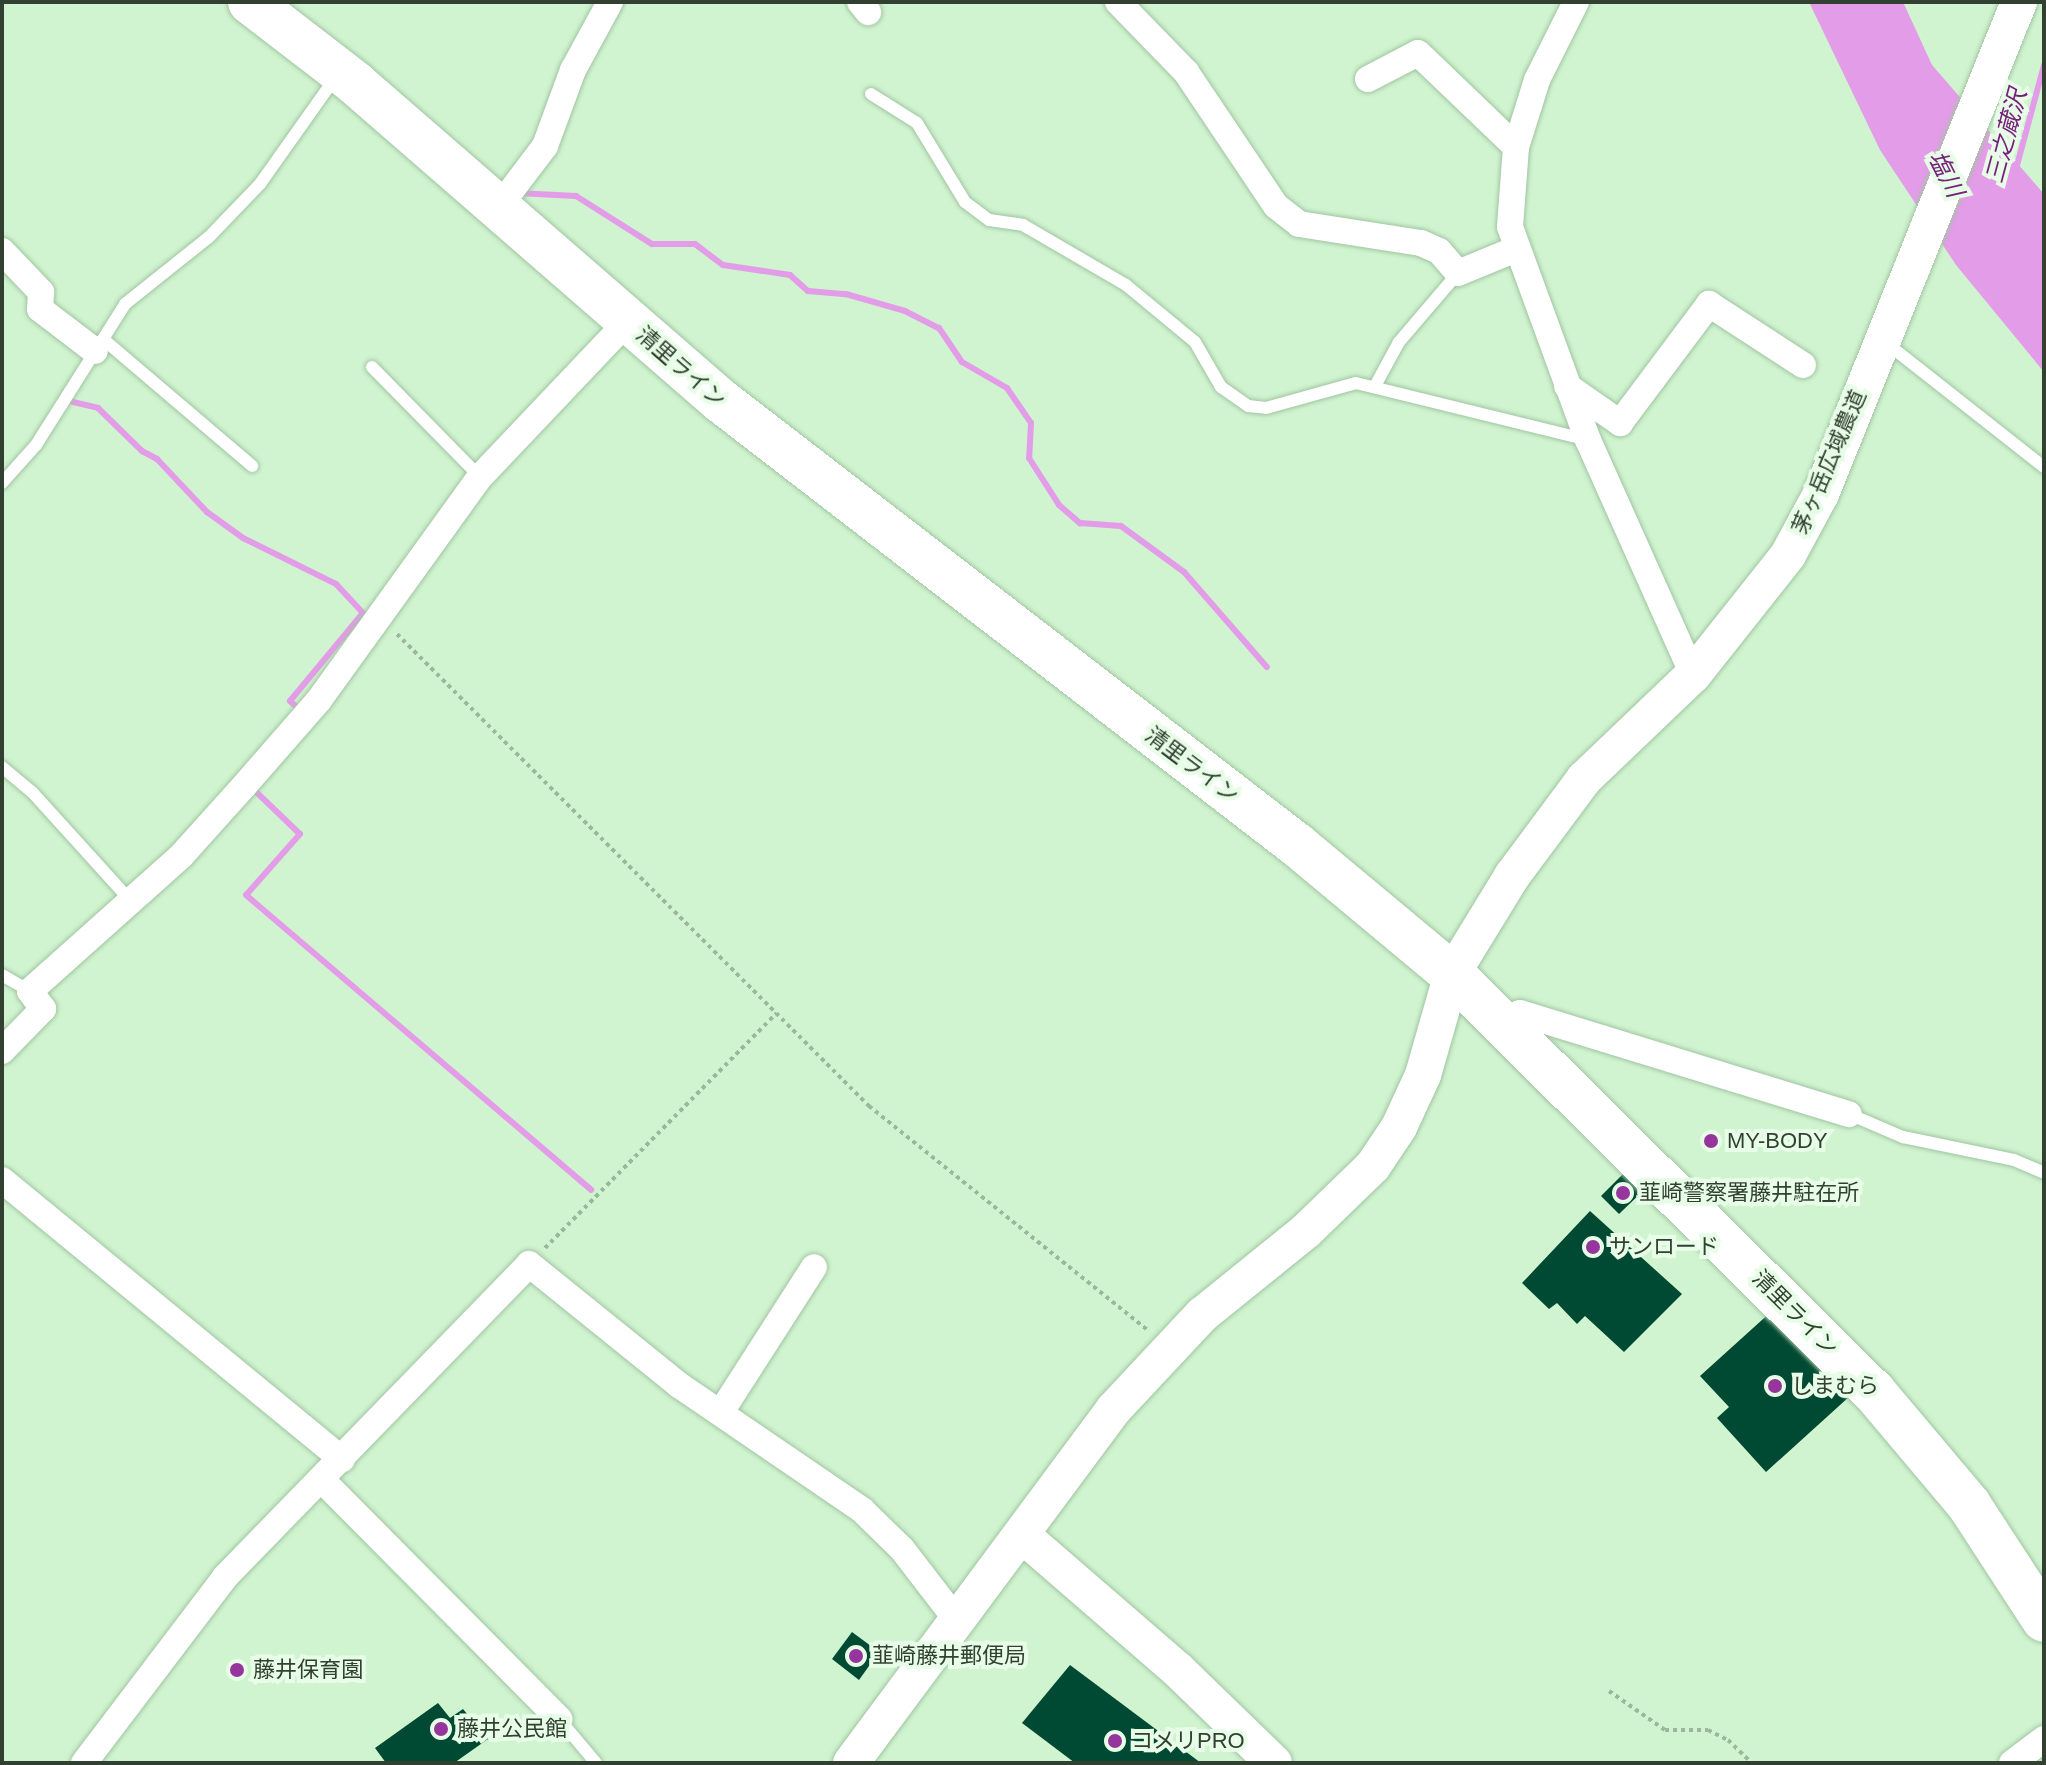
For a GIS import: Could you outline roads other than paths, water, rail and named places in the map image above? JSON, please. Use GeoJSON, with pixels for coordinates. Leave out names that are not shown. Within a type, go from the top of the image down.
{"type":"FeatureCollection","features":[{"type":"Feature","properties":{"kind":"highway","name":"清里ライン"},"geometry":{"type":"LineString","coordinates":[[250,2],[339,71],[628,321],[814,476],[1297,845],[1452,974],[1874,1392],[1969,1505],[2044,1620]]}},
{"type":"Feature","properties":{"kind":"street"},"geometry":{"type":"LineString","coordinates":[[498,208],[545,146],[573,70],[610,2]]}},
{"type":"Feature","properties":{"kind":"street"},"geometry":{"type":"LineString","coordinates":[[1118,2],[1186,72],[1276,206],[1299,224],[1421,243],[1439,251],[1458,273],[1516,249]]}},
{"type":"Feature","properties":{"kind":"street"},"geometry":{"type":"LineString","coordinates":[[1576,2],[1537,80],[1516,147],[1510,227],[1588,440],[1693,675]]}},
{"type":"Feature","properties":{"kind":"street","name":"茅ヶ岳広域農道"},"geometry":{"type":"LineString","coordinates":[[851,1763],[1114,1409],[1170,1347],[1328,1212],[1373,1166],[1399,1127],[1423,1075],[1452,974],[1512,876],[1584,779],[1693,675],[1788,555],[1821,494],[2019,2]]}},
{"type":"Feature","properties":{"kind":"street"},"geometry":{"type":"LineString","coordinates":[[1368,79],[1418,53],[1516,147]]}},
{"type":"Feature","properties":{"kind":"street"},"geometry":{"type":"LineString","coordinates":[[2,251],[41,292],[40,309],[99,345]]}},
{"type":"Feature","properties":{"kind":"street"},"geometry":{"type":"LineString","coordinates":[[1567,386],[1620,423],[1709,304],[1803,365]]}},
{"type":"Feature","properties":{"kind":"street"},"geometry":{"type":"LineString","coordinates":[[2,1051],[43,1009],[30,991],[181,856],[244,786],[319,700],[480,477],[628,321]]}},
{"type":"Feature","properties":{"kind":"street"},"geometry":{"type":"LineString","coordinates":[[1501,1022],[1520,1013],[1849,1114]]}},
{"type":"Feature","properties":{"kind":"street"},"geometry":{"type":"LineString","coordinates":[[2,1180],[342,1459]]}},
{"type":"Feature","properties":{"kind":"street"},"geometry":{"type":"LineString","coordinates":[[84,1763],[198,1609],[529,1264],[679,1385],[862,1510],[902,1549],[956,1619]]}},
{"type":"Feature","properties":{"kind":"street"},"geometry":{"type":"LineString","coordinates":[[721,1412],[814,1267]]}},
{"type":"Feature","properties":{"kind":"street"},"geometry":{"type":"LineString","coordinates":[[322,1480],[559,1719]]}},
{"type":"Feature","properties":{"kind":"street"},"geometry":{"type":"LineString","coordinates":[[1022,1535],[1179,1671],[1274,1763]]}},
{"type":"Feature","properties":{"kind":"street"},"geometry":{"type":"LineString","coordinates":[[2012,1763],[2044,1739]]}},
{"type":"Feature","properties":{"kind":"lane"},"geometry":{"type":"LineString","coordinates":[[2,483],[36,445],[99,345],[143,286],[209,237],[260,184],[339,71]]}},
{"type":"Feature","properties":{"kind":"lane"},"geometry":{"type":"LineString","coordinates":[[871,94],[917,123],[965,202],[989,220],[1023,225],[1126,285],[1195,342],[1221,387],[1248,406],[1266,408],[1356,383],[1588,440]]}},
{"type":"Feature","properties":{"kind":"lane"},"geometry":{"type":"LineString","coordinates":[[1375,386],[1399,342],[1458,273]]}},
{"type":"Feature","properties":{"kind":"lane"},"geometry":{"type":"LineString","coordinates":[[1885,334],[2044,467]]}},
{"type":"Feature","properties":{"kind":"lane"},"geometry":{"type":"LineString","coordinates":[[99,345],[252,466]]}},
{"type":"Feature","properties":{"kind":"lane"},"geometry":{"type":"LineString","coordinates":[[372,367],[480,477]]}},
{"type":"Feature","properties":{"kind":"lane"},"geometry":{"type":"LineString","coordinates":[[4,773],[131,901]]}},
{"type":"Feature","properties":{"kind":"lane"},"geometry":{"type":"LineString","coordinates":[[2,975],[30,991]]}},
{"type":"Feature","properties":{"kind":"lane"},"geometry":{"type":"LineString","coordinates":[[1849,1114],[1903,1137],[2014,1160],[2044,1173]]}},
{"type":"Feature","properties":{"kind":"lane"},"geometry":{"type":"LineString","coordinates":[[559,1719],[596,1763]]}},
{"type":"Feature","properties":{"kind":"water","name":"塩川"},"geometry":{"type":"Polygon","coordinates":[[[1809,2],[1903,2],[1932,65],[2044,194],[2044,372],[1956,265],[1880,150],[1809,2]]]}},
{"type":"Feature","properties":{"kind":"waterway","name":"三之蔵沢"},"geometry":{"type":"LineString","coordinates":[[2016,169],[2044,65]]}},
{"type":"Feature","properties":{"kind":"waterway"},"geometry":{"type":"LineString","coordinates":[[517,193],[576,196],[652,244],[695,244],[723,265],[790,275],[808,291],[846,294],[905,311],[939,328],[962,362],[1007,388],[1031,423],[1029,458],[1059,505],[1080,523],[1121,526],[1184,572],[1267,667]]}},
{"type":"Feature","properties":{"kind":"waterway"},"geometry":{"type":"LineString","coordinates":[[73,402],[98,408],[142,451],[157,459],[207,512],[243,538],[336,584],[363,613],[290,701],[302,712]]}},
{"type":"Feature","properties":{"kind":"waterway"},"geometry":{"type":"LineString","coordinates":[[256,786],[253,789],[300,834],[246,895],[591,1190]]}},
{"type":"Feature","properties":{"kind":"place","name":"MY-BODY"},"geometry":{"type":"Point","coordinates":[1711,1141]}},
{"type":"Feature","properties":{"kind":"place","name":"韮崎警察署藤井駐在所"},"geometry":{"type":"Point","coordinates":[1623,1193]}},
{"type":"Feature","properties":{"kind":"place","name":"サンロード"},"geometry":{"type":"Point","coordinates":[1593,1247]}},
{"type":"Feature","properties":{"kind":"place","name":"しまむら"},"geometry":{"type":"Point","coordinates":[1775,1386]}},
{"type":"Feature","properties":{"kind":"place","name":"韮崎藤井郵便局"},"geometry":{"type":"Point","coordinates":[856,1656]}},
{"type":"Feature","properties":{"kind":"place","name":"藤井保育園"},"geometry":{"type":"Point","coordinates":[237,1670]}},
{"type":"Feature","properties":{"kind":"place","name":"藤井公民館"},"geometry":{"type":"Point","coordinates":[441,1729]}},
{"type":"Feature","properties":{"kind":"place","name":"コメリPRO"},"geometry":{"type":"Point","coordinates":[1115,1741]}}]}
